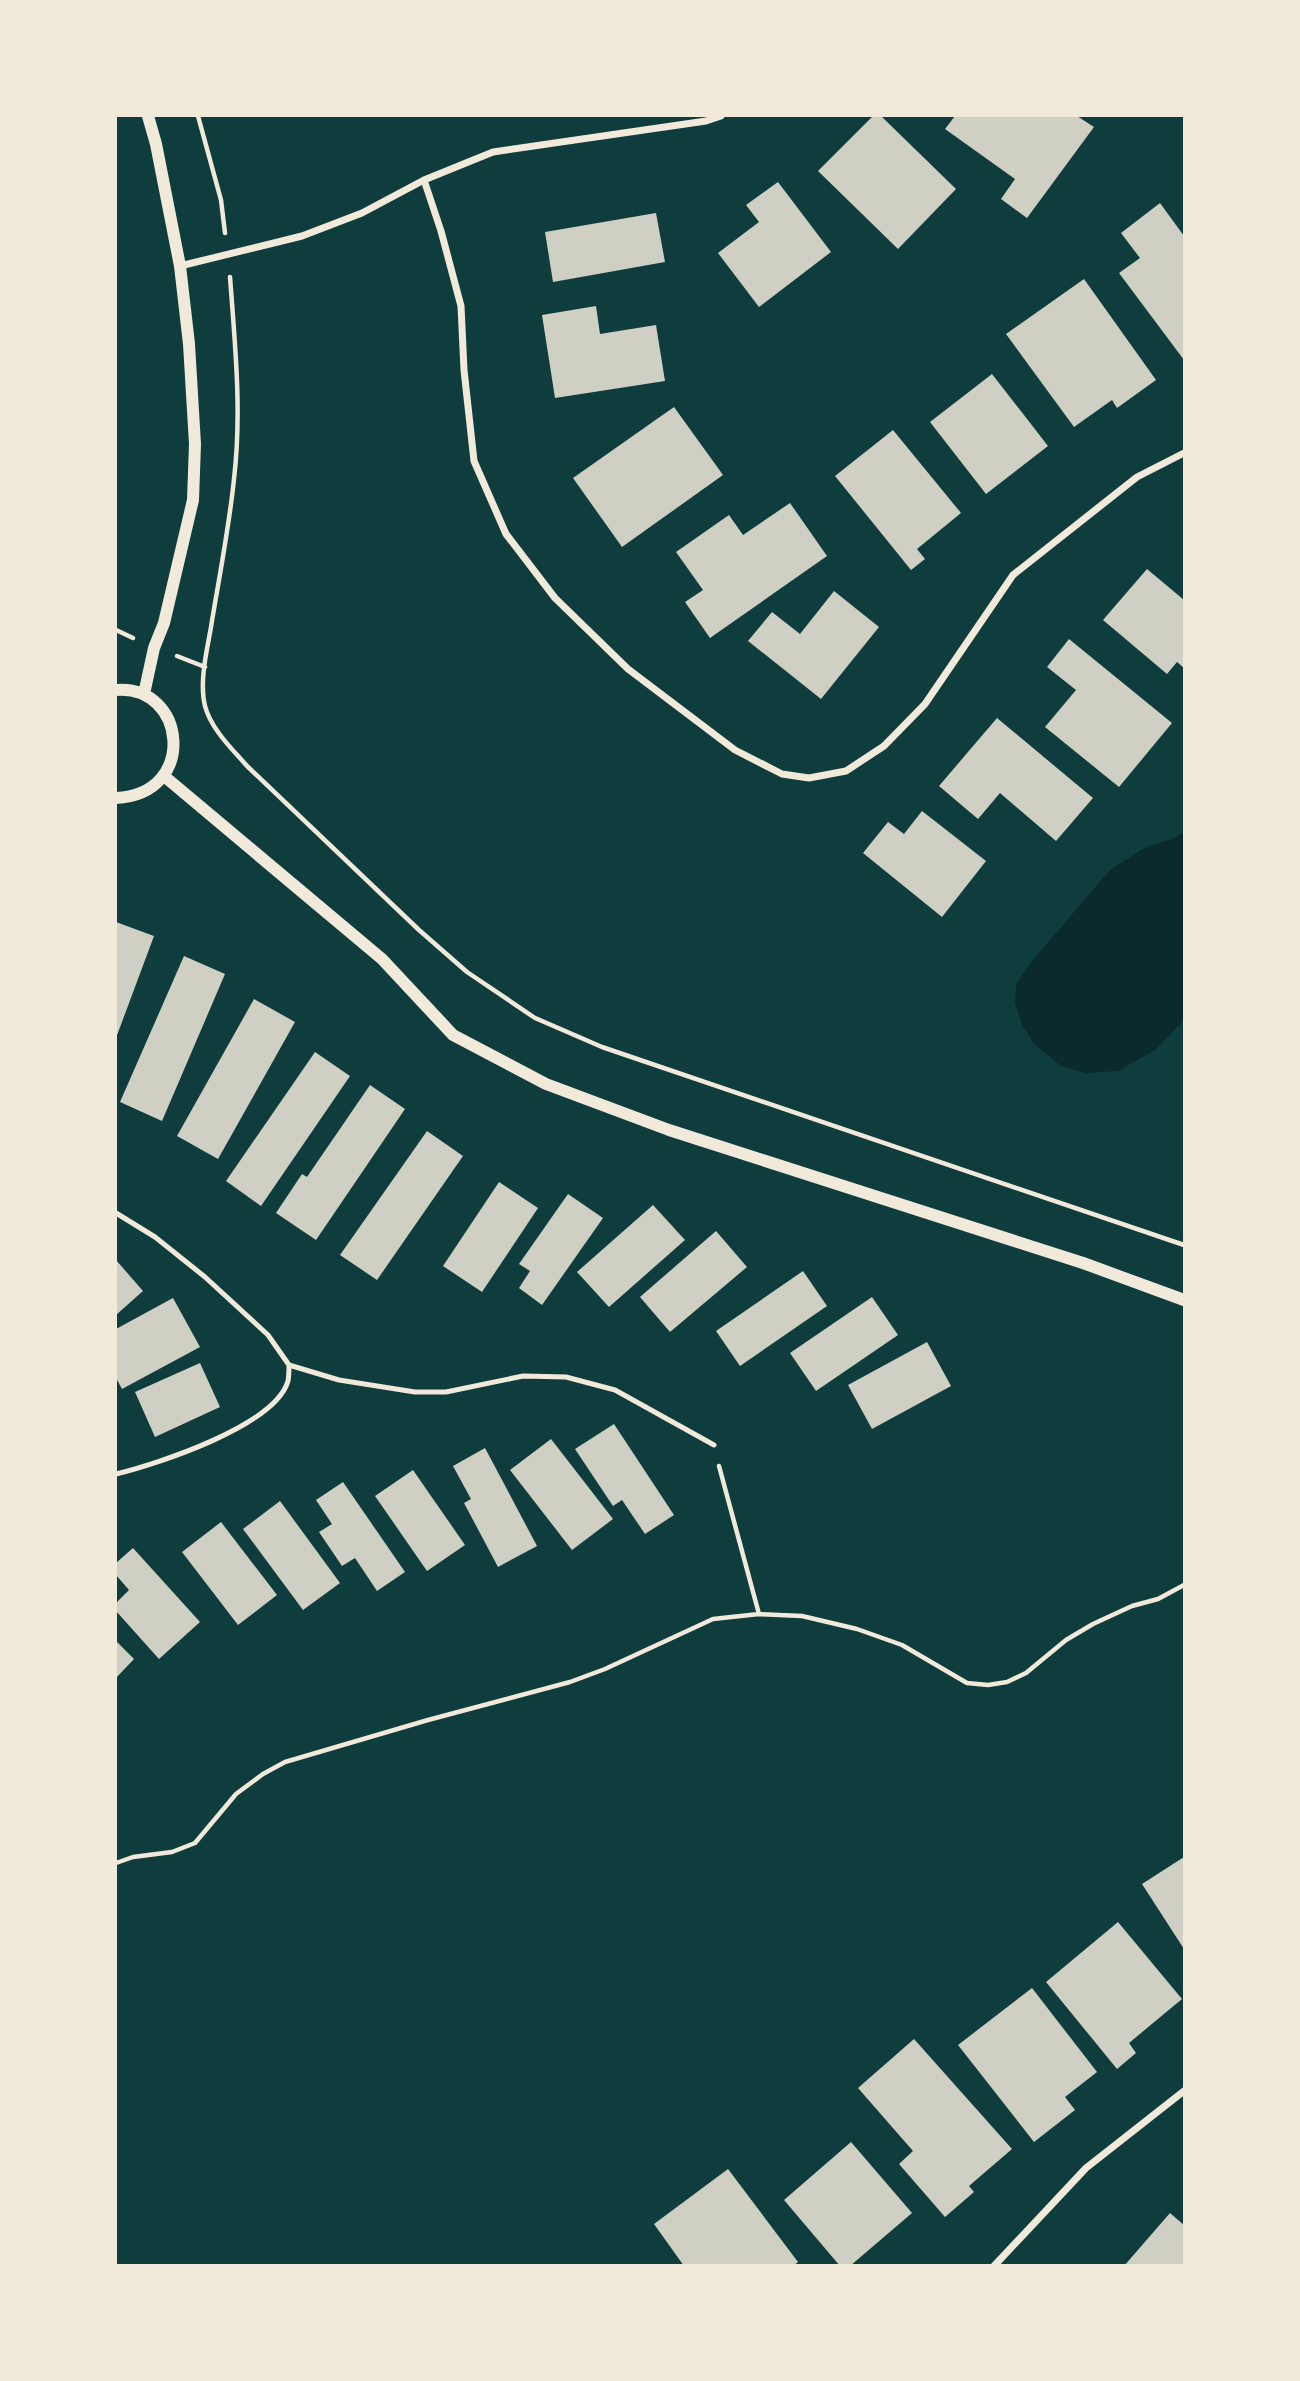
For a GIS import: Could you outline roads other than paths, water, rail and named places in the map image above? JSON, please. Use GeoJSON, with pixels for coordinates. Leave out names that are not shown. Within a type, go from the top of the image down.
{"type":"FeatureCollection","features":[{"type":"Feature","properties":{"kind":"street"},"geometry":{"type":"LineString","coordinates":[[144,694],[193,500],[195,444],[189,344],[180,266],[148,116]]}},
{"type":"Feature","properties":{"kind":"street"},"geometry":{"type":"LineString","coordinates":[[180,266],[302,236],[362,213],[424,180],[493,152],[706,121],[721,116]]}},
{"type":"Feature","properties":{"kind":"street"},"geometry":{"type":"LineString","coordinates":[[424,180],[461,306],[464,370],[474,461],[506,534],[555,598],[628,669],[735,750],[782,774],[809,778],[846,771],[884,746],[925,704],[1013,575],[1137,477],[1185,453]]}},
{"type":"Feature","properties":{"kind":"street"},"geometry":{"type":"LineString","coordinates":[[116,690],[144,694],[164,713],[172,728],[174,745],[171,762],[164,776],[150,788],[134,796],[116,798]]}},
{"type":"Feature","properties":{"kind":"street"},"geometry":{"type":"LineString","coordinates":[[164,776],[382,960],[453,1035],[546,1084],[669,1130],[1083,1263],[1185,1300]]}},
{"type":"Feature","properties":{"kind":"street"},"geometry":{"type":"LineString","coordinates":[[994,2266],[1086,2168],[1185,2091]]}},
{"type":"Feature","properties":{"kind":"lane"},"geometry":{"type":"LineString","coordinates":[[116,1213],[155,1237],[205,1278],[268,1335],[289,1365],[288,1383],[277,1399],[251,1421],[185,1453],[116,1474]]}},
{"type":"Feature","properties":{"kind":"lane"},"geometry":{"type":"LineString","coordinates":[[289,1365],[339,1380],[415,1392],[446,1392],[523,1376],[566,1377],[615,1390],[713,1445]]}},
{"type":"Feature","properties":{"kind":"water"},"geometry":{"type":"Polygon","coordinates":[[[1184,833],[1184,1020],[1155,1050],[1118,1071],[1086,1073],[1061,1066],[1034,1044],[1022,1025],[1015,1003],[1016,985],[1032,961],[1111,869],[1148,846],[1184,833]]]}}]}
